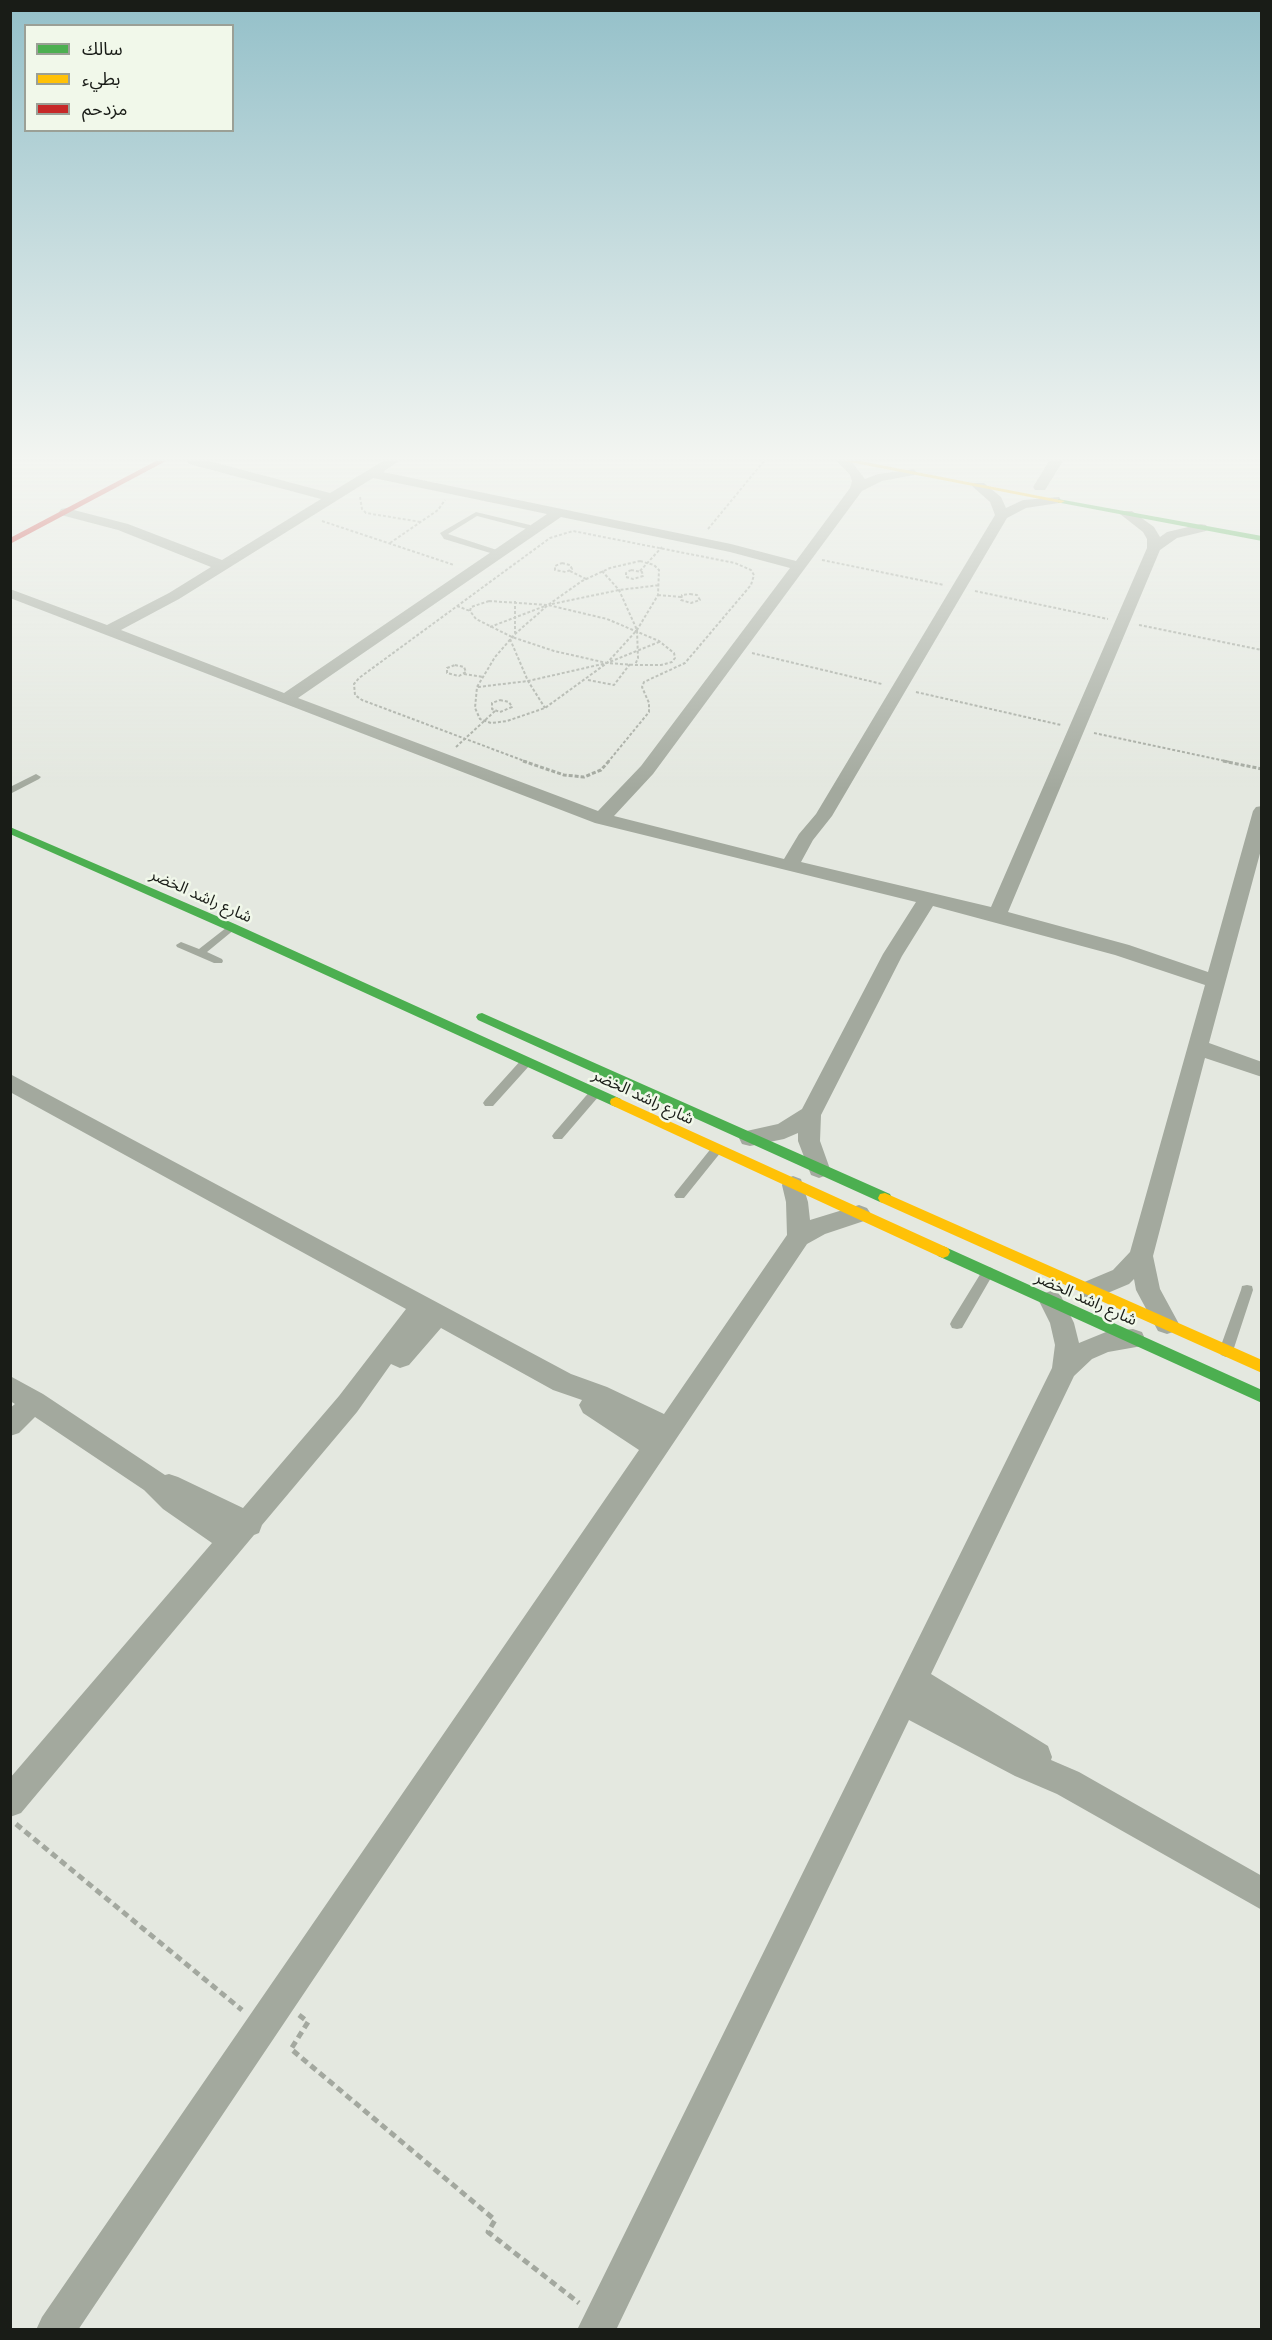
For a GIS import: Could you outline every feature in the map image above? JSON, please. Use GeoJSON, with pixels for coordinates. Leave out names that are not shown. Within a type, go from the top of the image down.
{"type":"FeatureCollection","features":[{"type":"Feature","properties":{"kind":"street"},"geometry":{"type":"LineString","coordinates":[[114,633],[215,570]]}},
{"type":"Feature","properties":{"kind":"street"},"geometry":{"type":"LineString","coordinates":[[607,820],[636,791],[647,770],[796,570]]}},
{"type":"Feature","properties":{"kind":"street"},"geometry":{"type":"LineString","coordinates":[[795,867],[818,834],[823,816],[969,570]]}},
{"type":"Feature","properties":{"kind":"street"},"geometry":{"type":"LineString","coordinates":[[997,915],[1145,570]]}},
{"type":"Feature","properties":{"kind":"street"},"geometry":{"type":"LineString","coordinates":[[290,702],[472,571]]}},
{"type":"Feature","properties":{"kind":"street"},"geometry":{"type":"LineString","coordinates":[[10,593],[543,800],[607,820],[997,915],[1216,976]]}},
{"type":"Feature","properties":{"kind":"street"},"geometry":{"type":"LineString","coordinates":[[1167,1324],[1148,1290],[1141,1256],[1262,811]]}},
{"type":"Feature","properties":{"kind":"street","name":"شارع راشد الخضر"},"geometry":{"type":"LineString","coordinates":[[10,830],[231,927],[1262,1397]]}},
{"type":"Feature","properties":{"kind":"street"},"geometry":{"type":"LineString","coordinates":[[819,1169],[809,1142],[810,1115],[893,954],[907,935],[920,896]]}},
{"type":"Feature","properties":{"kind":"street","name":"شارع راشد الخضر"},"geometry":{"type":"LineString","coordinates":[[465,1010],[1262,1367]]}},
{"type":"Feature","properties":{"kind":"street"},"geometry":{"type":"LineString","coordinates":[[1199,1042],[1262,1062]]}},
{"type":"Feature","properties":{"kind":"street"},"geometry":{"type":"LineString","coordinates":[[1199,1042],[1262,1070]]}},
{"type":"Feature","properties":{"kind":"street"},"geometry":{"type":"LineString","coordinates":[[10,1082],[562,1382],[581,1398],[661,1437]]}},
{"type":"Feature","properties":{"kind":"street"},"geometry":{"type":"LineString","coordinates":[[750,1138],[784,1131],[810,1115]]}},
{"type":"Feature","properties":{"kind":"street"},"geometry":{"type":"LineString","coordinates":[[793,1185],[797,1202],[799,1237]]}},
{"type":"Feature","properties":{"kind":"street"},"geometry":{"type":"LineString","coordinates":[[55,2330],[799,1237],[838,1219],[859,1214]]}},
{"type":"Feature","properties":{"kind":"street"},"geometry":{"type":"LineString","coordinates":[[1091,1290],[1121,1277],[1141,1256]]}},
{"type":"Feature","properties":{"kind":"street"},"geometry":{"type":"LineString","coordinates":[[598,2325],[1065,1368],[1067,1346],[1062,1323],[1051,1301]]}},
{"type":"Feature","properties":{"kind":"street"},"geometry":{"type":"LineString","coordinates":[[10,1802],[241,1533],[348,1404],[380,1378],[430,1311]]}},
{"type":"Feature","properties":{"kind":"street"},"geometry":{"type":"LineString","coordinates":[[1065,1368],[1083,1352],[1106,1342],[1133,1339]]}},
{"type":"Feature","properties":{"kind":"street"},"geometry":{"type":"LineString","coordinates":[[10,1425],[19,1398],[153,1481],[173,1500],[241,1533]]}},
{"type":"Feature","properties":{"kind":"street"},"geometry":{"type":"LineString","coordinates":[[908,1690],[1026,1765],[1068,1783],[1262,1894]]}},
{"type":"Feature","properties":{"kind":"lane"},"geometry":{"type":"LineString","coordinates":[[10,791],[36,777]]}},
{"type":"Feature","properties":{"kind":"lane"},"geometry":{"type":"LineString","coordinates":[[200,953],[231,927]]}},
{"type":"Feature","properties":{"kind":"lane"},"geometry":{"type":"LineString","coordinates":[[181,945],[218,961]]}},
{"type":"Feature","properties":{"kind":"lane"},"geometry":{"type":"LineString","coordinates":[[489,1103],[526,1062]]}},
{"type":"Feature","properties":{"kind":"lane"},"geometry":{"type":"LineString","coordinates":[[558,1136],[595,1093]]}},
{"type":"Feature","properties":{"kind":"lane"},"geometry":{"type":"LineString","coordinates":[[680,1195],[717,1149]]}},
{"type":"Feature","properties":{"kind":"lane"},"geometry":{"type":"LineString","coordinates":[[957,1324],[988,1272]]}},
{"type":"Feature","properties":{"kind":"lane"},"geometry":{"type":"LineString","coordinates":[[1226,1350],[1247,1290]]}},
{"type":"Feature","properties":{"kind":"path"},"geometry":{"type":"LineString","coordinates":[[506,570],[359,678],[353,690],[362,700],[464,740],[564,775],[584,777],[601,770],[649,712],[649,703],[642,687],[644,682],[686,663],[754,580],[751,570]]}},
{"type":"Feature","properties":{"kind":"path"},"geometry":{"type":"LineString","coordinates":[[556,570],[570,571],[586,579]]}},
{"type":"Feature","properties":{"kind":"path"},"geometry":{"type":"LineString","coordinates":[[635,665],[638,651],[637,630],[619,590],[602,571],[548,605],[511,638],[477,687],[476,708],[480,719],[485,722],[507,721],[545,708],[588,679],[608,663],[637,630],[651,610],[658,595],[659,570]]}},
{"type":"Feature","properties":{"kind":"path"},"geometry":{"type":"LineString","coordinates":[[856,570],[958,588],[1262,650]]}},
{"type":"Feature","properties":{"kind":"path"},"geometry":{"type":"LineString","coordinates":[[628,571],[640,571],[643,576],[637,579],[629,579],[625,575],[628,571]]}},
{"type":"Feature","properties":{"kind":"path"},"geometry":{"type":"LineString","coordinates":[[489,627],[548,605],[619,590],[660,585]]}},
{"type":"Feature","properties":{"kind":"path"},"geometry":{"type":"LineString","coordinates":[[658,595],[681,597],[694,594],[700,600],[695,603],[686,603],[681,597]]}},
{"type":"Feature","properties":{"kind":"path"},"geometry":{"type":"LineString","coordinates":[[457,606],[470,611],[476,619],[511,638],[554,651],[608,663],[635,665],[661,665],[672,662],[675,658],[674,653],[637,630],[607,619],[548,605],[515,601],[476,603],[470,611]]}},
{"type":"Feature","properties":{"kind":"path"},"geometry":{"type":"LineString","coordinates":[[515,601],[515,634]]}},
{"type":"Feature","properties":{"kind":"path"},"geometry":{"type":"LineString","coordinates":[[511,638],[528,681],[545,708]]}},
{"type":"Feature","properties":{"kind":"path"},"geometry":{"type":"LineString","coordinates":[[477,687],[528,681],[608,663],[659,642]]}},
{"type":"Feature","properties":{"kind":"path"},"geometry":{"type":"LineString","coordinates":[[737,649],[1077,729],[1262,769]]}},
{"type":"Feature","properties":{"kind":"path"},"geometry":{"type":"LineString","coordinates":[[588,679],[614,685],[630,664]]}},
{"type":"Feature","properties":{"kind":"path"},"geometry":{"type":"LineString","coordinates":[[464,674],[466,669],[460,665],[450,666],[446,671],[454,676],[464,674],[483,677]]}},
{"type":"Feature","properties":{"kind":"path"},"geometry":{"type":"LineString","coordinates":[[441,760],[495,711],[509,710],[512,704],[505,700],[496,701],[490,706],[495,711]]}},
{"type":"Feature","properties":{"kind":"path"},"geometry":{"type":"LineString","coordinates":[[10,1819],[261,2026]]}},
{"type":"Feature","properties":{"kind":"path"},"geometry":{"type":"LineString","coordinates":[[279,2001],[308,2022],[291,2049],[495,2220],[488,2232],[598,2325]]}},
{"type":"Feature","properties":{"kind":"traffic: fast"},"geometry":{"type":"LineString","coordinates":[[10,830],[231,927],[616,1102]]}},
{"type":"Feature","properties":{"kind":"traffic: fast"},"geometry":{"type":"LineString","coordinates":[[482,1017],[885,1198]]}},
{"type":"Feature","properties":{"kind":"traffic: fast"},"geometry":{"type":"LineString","coordinates":[[943,1252],[1262,1397]]}},
{"type":"Feature","properties":{"kind":"traffic: slow"},"geometry":{"type":"LineString","coordinates":[[616,1102],[943,1252]]}},
{"type":"Feature","properties":{"kind":"traffic: slow"},"geometry":{"type":"LineString","coordinates":[[885,1198],[1262,1367]]}}]}
